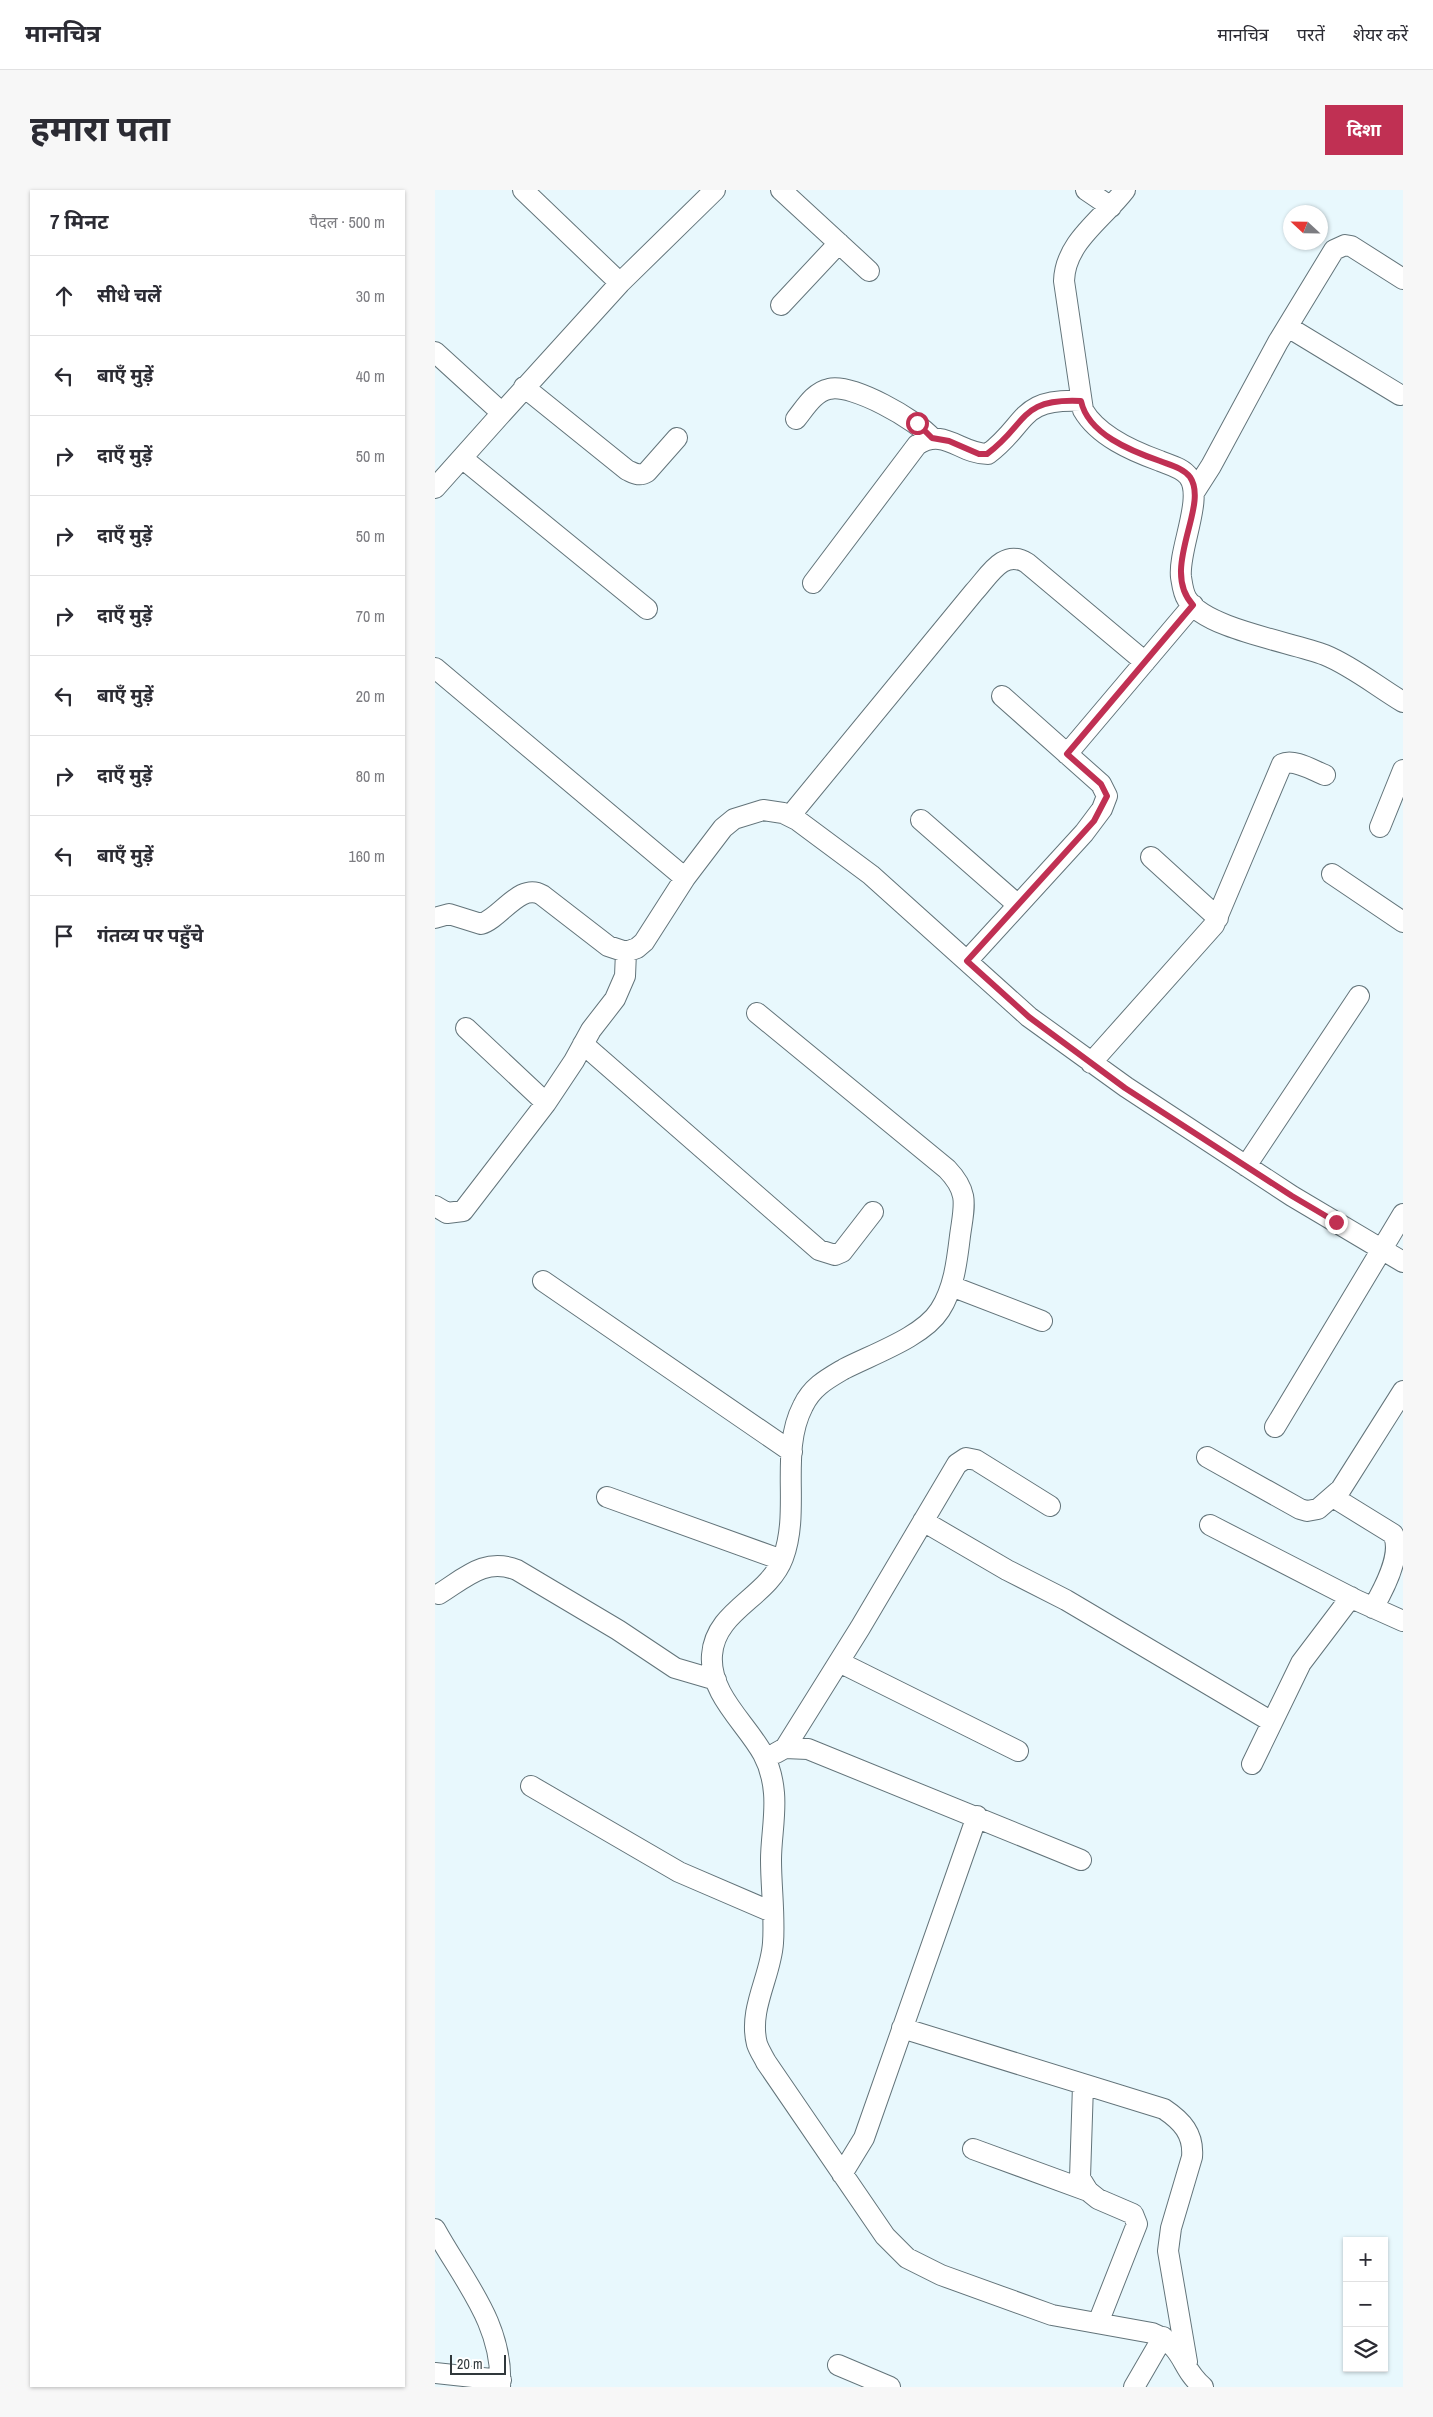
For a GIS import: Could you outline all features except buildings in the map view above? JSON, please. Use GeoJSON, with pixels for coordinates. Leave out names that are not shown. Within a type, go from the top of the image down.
{"type":"FeatureCollection","features":[{"type":"Feature","properties":{"kind":"street"},"geometry":{"type":"LineString","coordinates":[[523,190],[620,283]]}},
{"type":"Feature","properties":{"kind":"street"},"geometry":{"type":"LineString","coordinates":[[435,488],[524,387],[620,283],[715,190]]}},
{"type":"Feature","properties":{"kind":"street"},"geometry":{"type":"LineString","coordinates":[[781,190],[869,271]]}},
{"type":"Feature","properties":{"kind":"street"},"geometry":{"type":"LineString","coordinates":[[1085,190],[1111,207]]}},
{"type":"Feature","properties":{"kind":"street"},"geometry":{"type":"LineString","coordinates":[[1125,190],[1075,245],[1064,270],[1083,410],[1091,422],[1125,446],[1183,471],[1189,476],[1195,491]]}},
{"type":"Feature","properties":{"kind":"street"},"geometry":{"type":"LineString","coordinates":[[781,305],[839,243]]}},
{"type":"Feature","properties":{"kind":"street"},"geometry":{"type":"LineString","coordinates":[[1403,279],[1360,250],[1345,245],[1330,256],[1195,491],[1182,552],[1181,575],[1186,598],[1193,605],[1227,625],[1326,656],[1403,702]]}},
{"type":"Feature","properties":{"kind":"street"},"geometry":{"type":"LineString","coordinates":[[1288,327],[1400,395]]}},
{"type":"Feature","properties":{"kind":"street"},"geometry":{"type":"LineString","coordinates":[[435,352],[502,413]]}},
{"type":"Feature","properties":{"kind":"street"},"geometry":{"type":"LineString","coordinates":[[524,387],[627,470],[637,474],[647,472],[677,438]]}},
{"type":"Feature","properties":{"kind":"street"},"geometry":{"type":"LineString","coordinates":[[796,419],[819,393],[837,388],[865,396],[917,423],[932,438]]}},
{"type":"Feature","properties":{"kind":"street"},"geometry":{"type":"LineString","coordinates":[[813,583],[917,444],[932,438],[949,441],[979,454],[987,454],[1023,417],[1039,405],[1050,401],[1081,401]]}},
{"type":"Feature","properties":{"kind":"street"},"geometry":{"type":"LineString","coordinates":[[462,458],[647,609]]}},
{"type":"Feature","properties":{"kind":"street"},"geometry":{"type":"LineString","coordinates":[[790,816],[975,592],[1005,559],[1020,559],[1037,570],[1145,662]]}},
{"type":"Feature","properties":{"kind":"street"},"geometry":{"type":"LineString","coordinates":[[1067,754],[1193,605]]}},
{"type":"Feature","properties":{"kind":"street"},"geometry":{"type":"LineString","coordinates":[[435,668],[685,878]]}},
{"type":"Feature","properties":{"kind":"street"},"geometry":{"type":"LineString","coordinates":[[967,961],[1084,833],[1105,801],[1105,790],[1101,784],[1002,696]]}},
{"type":"Feature","properties":{"kind":"street"},"geometry":{"type":"LineString","coordinates":[[1091,1063],[1207,936],[1218,918],[1282,764],[1286,762],[1296,764],[1325,775]]}},
{"type":"Feature","properties":{"kind":"street"},"geometry":{"type":"LineString","coordinates":[[1380,827],[1403,770]]}},
{"type":"Feature","properties":{"kind":"street"},"geometry":{"type":"LineString","coordinates":[[439,912],[481,924],[492,919],[522,894],[534,892],[542,895],[607,946],[626,952],[637,948],[643,942],[685,878],[723,828],[734,819],[763,810],[776,810],[790,816],[871,875],[1029,1017],[1091,1063],[1246,1166],[1403,1262]]}},
{"type":"Feature","properties":{"kind":"street"},"geometry":{"type":"LineString","coordinates":[[921,820],[1018,905]]}},
{"type":"Feature","properties":{"kind":"street"},"geometry":{"type":"LineString","coordinates":[[1151,857],[1218,918]]}},
{"type":"Feature","properties":{"kind":"street"},"geometry":{"type":"LineString","coordinates":[[1333,874],[1403,922]]}},
{"type":"Feature","properties":{"kind":"street"},"geometry":{"type":"LineString","coordinates":[[435,1206],[447,1213],[463,1212],[546,1103],[621,988],[625,976],[626,952]]}},
{"type":"Feature","properties":{"kind":"street"},"geometry":{"type":"LineString","coordinates":[[1246,1166],[1359,996]]}},
{"type":"Feature","properties":{"kind":"street"},"geometry":{"type":"LineString","coordinates":[[757,1013],[877,1110],[955,1178],[965,1200],[957,1259],[951,1286],[939,1312],[910,1336],[817,1386],[801,1409],[792,1452],[788,1541],[782,1560],[765,1585],[720,1627],[713,1645],[712,1657],[716,1680],[737,1717],[766,1760],[774,1791],[771,1836],[773,1940],[771,1960],[755,2021],[757,2044],[766,2062],[841,2174],[885,2236],[907,2258],[921,2266],[1052,2315],[1152,2333],[1171,2342],[1188,2369],[1203,2387]]}},
{"type":"Feature","properties":{"kind":"street"},"geometry":{"type":"LineString","coordinates":[[466,1028],[546,1103]]}},
{"type":"Feature","properties":{"kind":"street"},"geometry":{"type":"LineString","coordinates":[[583,1044],[819,1250],[835,1255],[842,1252],[873,1212]]}},
{"type":"Feature","properties":{"kind":"street"},"geometry":{"type":"LineString","coordinates":[[1275,1427],[1380,1248],[1403,1214]]}},
{"type":"Feature","properties":{"kind":"street"},"geometry":{"type":"LineString","coordinates":[[543,1281],[792,1452]]}},
{"type":"Feature","properties":{"kind":"street"},"geometry":{"type":"LineString","coordinates":[[951,1286],[1042,1321]]}},
{"type":"Feature","properties":{"kind":"street"},"geometry":{"type":"LineString","coordinates":[[1207,1457],[1300,1509],[1307,1511],[1317,1509],[1341,1489],[1403,1391]]}},
{"type":"Feature","properties":{"kind":"street"},"geometry":{"type":"LineString","coordinates":[[766,1760],[785,1748],[839,1662],[957,1464],[966,1458],[976,1460],[1050,1506]]}},
{"type":"Feature","properties":{"kind":"street"},"geometry":{"type":"LineString","coordinates":[[607,1497],[782,1560]]}},
{"type":"Feature","properties":{"kind":"street"},"geometry":{"type":"LineString","coordinates":[[1333,1497],[1398,1539],[1401,1546],[1399,1562],[1373,1608]]}},
{"type":"Feature","properties":{"kind":"street"},"geometry":{"type":"LineString","coordinates":[[923,1521],[1007,1570],[1066,1600],[1272,1722]]}},
{"type":"Feature","properties":{"kind":"street"},"geometry":{"type":"LineString","coordinates":[[1210,1525],[1373,1608],[1403,1621]]}},
{"type":"Feature","properties":{"kind":"street"},"geometry":{"type":"LineString","coordinates":[[439,1594],[485,1566],[505,1565],[517,1570],[618,1630],[675,1668],[716,1680]]}},
{"type":"Feature","properties":{"kind":"street"},"geometry":{"type":"LineString","coordinates":[[1252,1764],[1301,1663],[1351,1597]]}},
{"type":"Feature","properties":{"kind":"street"},"geometry":{"type":"LineString","coordinates":[[839,1662],[1018,1751]]}},
{"type":"Feature","properties":{"kind":"street"},"geometry":{"type":"LineString","coordinates":[[785,1748],[808,1749],[977,1816],[1081,1860]]}},
{"type":"Feature","properties":{"kind":"street"},"geometry":{"type":"LineString","coordinates":[[531,1786],[679,1872],[772,1912]]}},
{"type":"Feature","properties":{"kind":"street"},"geometry":{"type":"LineString","coordinates":[[841,2174],[864,2138],[977,1816]]}},
{"type":"Feature","properties":{"kind":"street"},"geometry":{"type":"LineString","coordinates":[[902,2028],[1164,2110],[1177,2118],[1189,2133],[1193,2145],[1192,2157],[1171,2228],[1168,2251],[1188,2369]]}},
{"type":"Feature","properties":{"kind":"street"},"geometry":{"type":"LineString","coordinates":[[1083,2085],[1078,2170],[1082,2183],[1088,2191]]}},
{"type":"Feature","properties":{"kind":"street"},"geometry":{"type":"LineString","coordinates":[[973,2149],[1088,2191],[1108,2204],[1133,2214],[1137,2224],[1098,2323]]}},
{"type":"Feature","properties":{"kind":"street"},"geometry":{"type":"LineString","coordinates":[[435,2228],[491,2327],[498,2350],[500,2384],[435,2372]]}},
{"type":"Feature","properties":{"kind":"street"},"geometry":{"type":"LineString","coordinates":[[1134,2387],[1163,2338]]}},
{"type":"Feature","properties":{"kind":"street"},"geometry":{"type":"LineString","coordinates":[[838,2365],[890,2387]]}},
{"type":"Feature","properties":{"kind":"route"},"geometry":{"type":"LineString","coordinates":[[917,423],[932,438],[949,441],[979,454],[987,454],[994,449],[1023,417],[1039,405],[1050,401],[1081,401],[1083,410],[1091,422],[1115,440],[1141,454],[1176,467],[1189,476],[1193,483],[1195,491],[1182,552],[1181,575],[1186,598],[1193,605],[1067,754],[1101,784],[1107,796],[1105,801],[1094,821],[1084,833],[967,961],[1029,1017],[1125,1088],[1292,1196],[1336,1222]]}}]}
